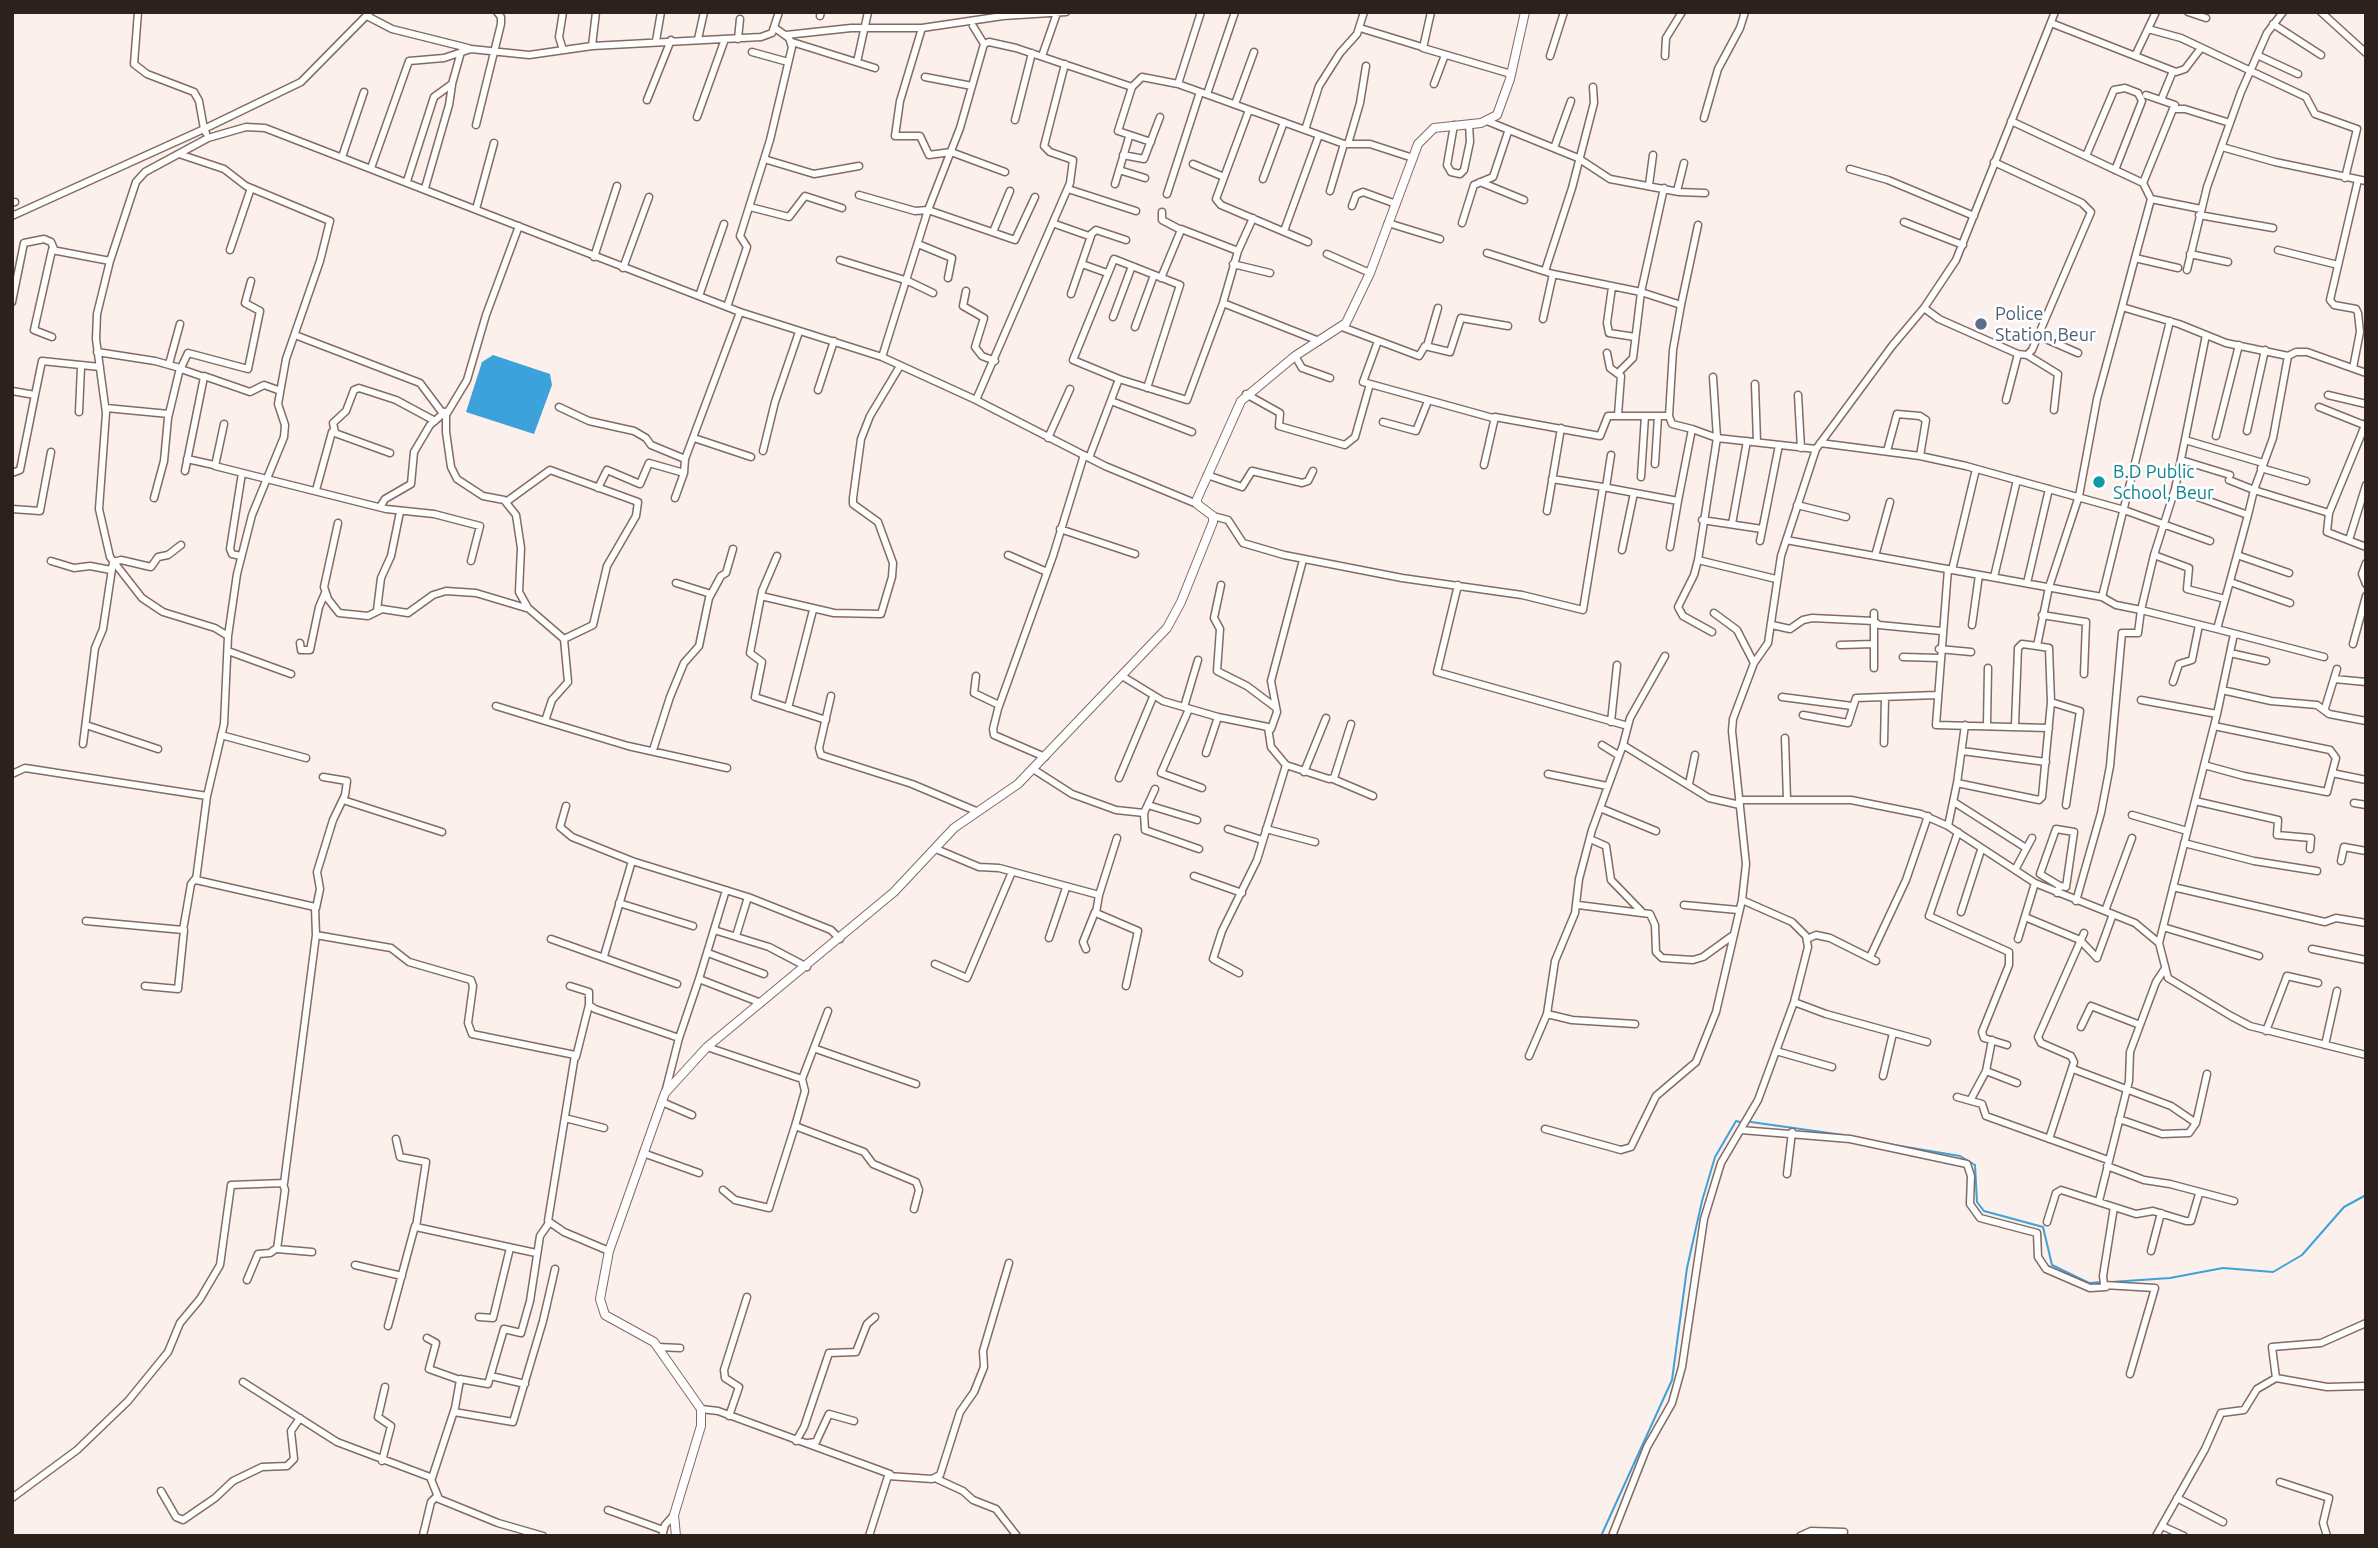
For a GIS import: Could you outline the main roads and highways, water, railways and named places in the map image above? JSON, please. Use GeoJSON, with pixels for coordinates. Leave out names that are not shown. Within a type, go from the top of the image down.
{"type":"FeatureCollection","features":[{"type":"Feature","properties":{"kind":"water"},"geometry":{"type":"Polygon","coordinates":[[[493,355],[550,374],[552,385],[534,434],[466,412],[482,362],[493,355]]]}},
{"type":"Feature","properties":{"kind":"waterway"},"geometry":{"type":"LineString","coordinates":[[1601,1536],[1672,1380],[1687,1268],[1702,1201],[1715,1157],[1736,1121],[1740,1122]]}},
{"type":"Feature","properties":{"kind":"waterway"},"geometry":{"type":"LineString","coordinates":[[1751,1122],[1843,1135]]}},
{"type":"Feature","properties":{"kind":"waterway"},"geometry":{"type":"LineString","coordinates":[[1876,1142],[1960,1156],[1975,1165],[1977,1202],[1984,1211],[2043,1227],[2052,1265],[2089,1283],[2102,1282]]}},
{"type":"Feature","properties":{"kind":"waterway"},"geometry":{"type":"LineString","coordinates":[[2111,1282],[2170,1278],[2223,1268],[2273,1272],[2302,1255],[2344,1207],[2366,1195]]}},
{"type":"Feature","properties":{"kind":"place","name":"Police Station,Beur"},"geometry":{"type":"Point","coordinates":[1981,324]}},
{"type":"Feature","properties":{"kind":"place","name":"B.D Public School, Beur"},"geometry":{"type":"Point","coordinates":[2099,482]}}]}
